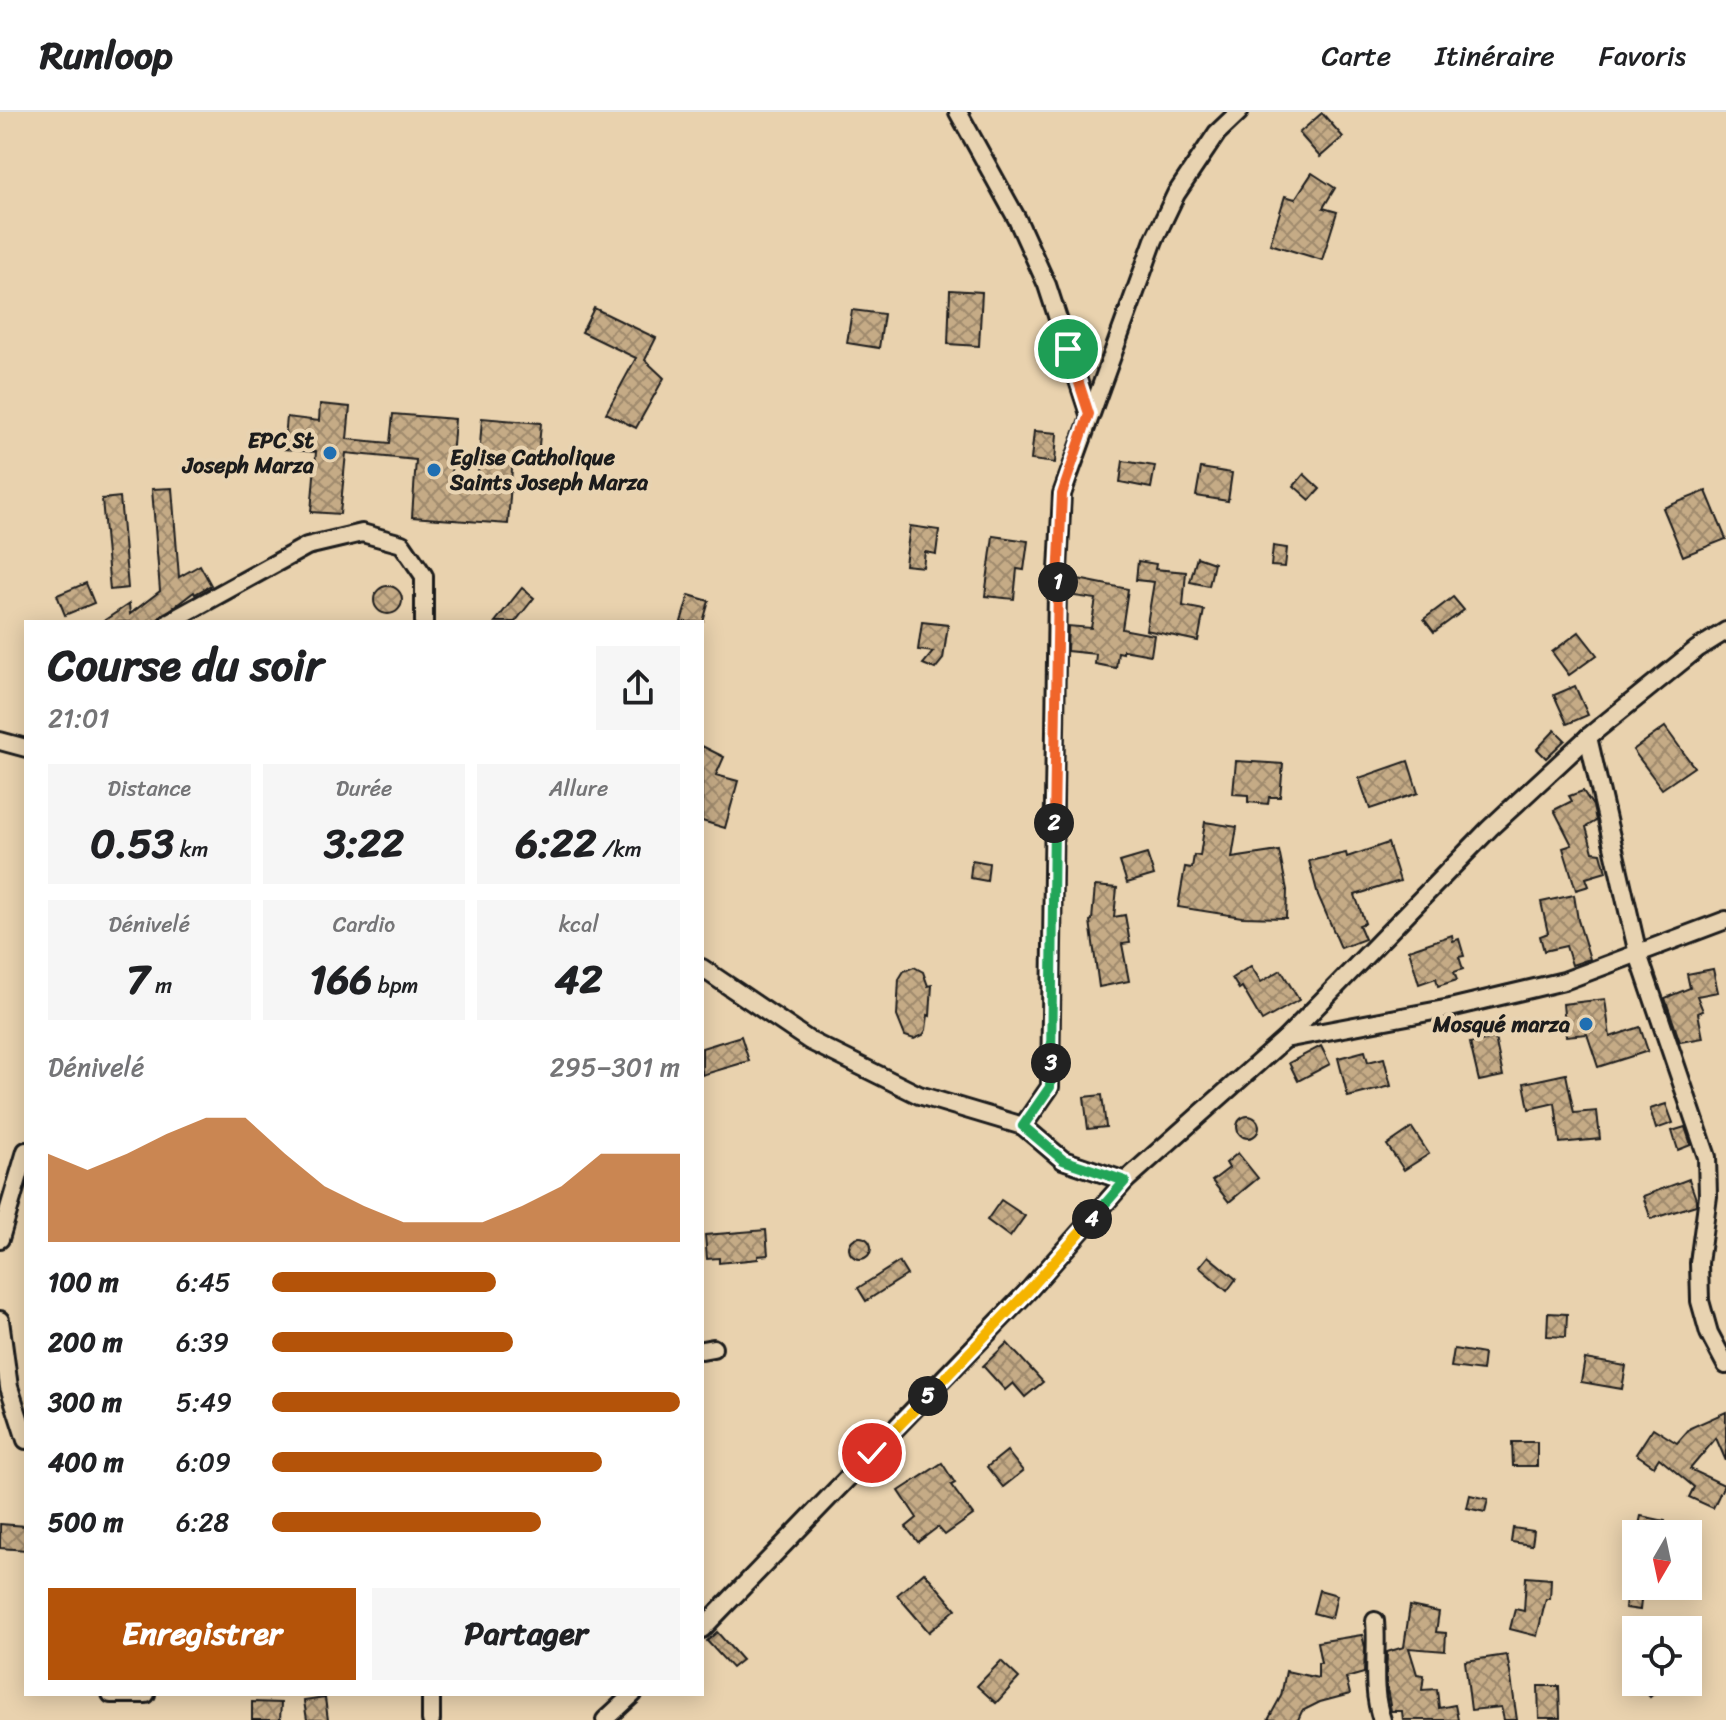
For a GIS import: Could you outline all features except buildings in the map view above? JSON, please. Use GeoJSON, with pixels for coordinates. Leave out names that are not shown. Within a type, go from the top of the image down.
{"type":"FeatureCollection","features":[{"type":"Feature","properties":{"kind":"street"},"geometry":{"type":"LineString","coordinates":[[958,112],[1017,219],[1047,285],[1089,414]]}},
{"type":"Feature","properties":{"kind":"street"},"geometry":{"type":"LineString","coordinates":[[1023,1126],[1050,1087],[1058,545],[1062,494],[1154,240],[1176,194],[1217,133],[1239,112]]}},
{"type":"Feature","properties":{"kind":"street"},"geometry":{"type":"LineString","coordinates":[[173,620],[307,546],[362,533],[402,544],[424,576],[424,620]]}},
{"type":"Feature","properties":{"kind":"street"},"geometry":{"type":"LineString","coordinates":[[704,1627],[1029,1290],[1125,1181],[1285,1039],[1490,828],[1588,737],[1697,649],[1726,631]]}},
{"type":"Feature","properties":{"kind":"street"},"geometry":{"type":"LineString","coordinates":[[1588,737],[1638,954],[1707,1157],[1708,1196],[1699,1263],[1700,1301],[1709,1333],[1726,1365]]}},
{"type":"Feature","properties":{"kind":"street"},"geometry":{"type":"LineString","coordinates":[[0,741],[24,747]]}},
{"type":"Feature","properties":{"kind":"street"},"geometry":{"type":"LineString","coordinates":[[1285,1039],[1450,1008],[1564,981],[1726,920]]}},
{"type":"Feature","properties":{"kind":"street"},"geometry":{"type":"LineString","coordinates":[[704,969],[810,1041],[919,1095],[1023,1126],[1063,1160],[1125,1181]]}},
{"type":"Feature","properties":{"kind":"street"},"geometry":{"type":"LineString","coordinates":[[0,1239],[24,1158]]}},
{"type":"Feature","properties":{"kind":"street"},"geometry":{"type":"LineString","coordinates":[[0,1320],[9,1387],[24,1434]]}},
{"type":"Feature","properties":{"kind":"street"},"geometry":{"type":"LineString","coordinates":[[1375,1621],[1375,1700],[1382,1720]]}},
{"type":"Feature","properties":{"kind":"street"},"geometry":{"type":"LineString","coordinates":[[431,1696],[431,1720]]}},
{"type":"Feature","properties":{"kind":"street"},"geometry":{"type":"LineString","coordinates":[[605,1720],[631,1696]]}},
{"type":"Feature","properties":{"kind":"place","name":"EPC St Joseph Marza"},"geometry":{"type":"Point","coordinates":[330,453]}},
{"type":"Feature","properties":{"kind":"place","name":"Eglise Catholique Saints Joseph Marza"},"geometry":{"type":"Point","coordinates":[434,470]}},
{"type":"Feature","properties":{"kind":"place","name":"Mosqué marza"},"geometry":{"type":"Point","coordinates":[1586,1024]}},
{"type":"Feature","properties":{"kind":"route"},"geometry":{"type":"LineString","coordinates":[[872,1453],[1029,1290],[1125,1181],[1063,1160],[1023,1126],[1050,1087],[1058,545],[1062,494],[1089,414],[1068,349]]}}]}
